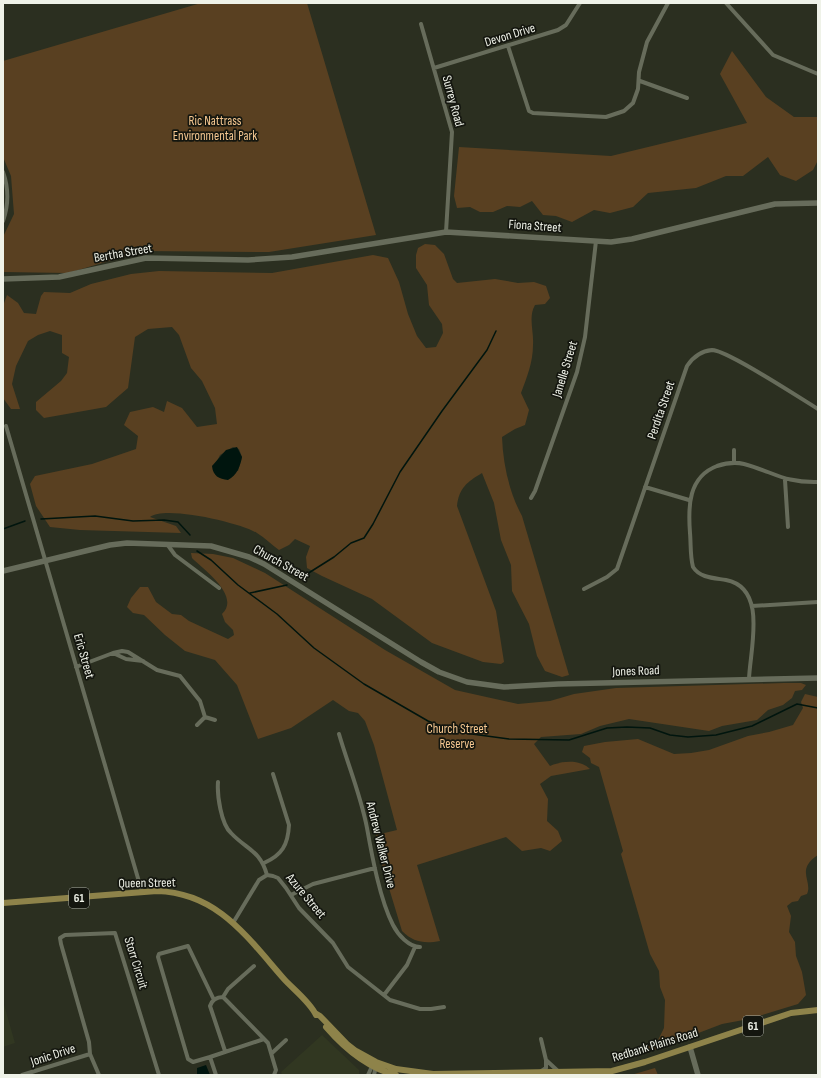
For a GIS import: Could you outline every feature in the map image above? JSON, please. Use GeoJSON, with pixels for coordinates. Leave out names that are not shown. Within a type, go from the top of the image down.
{"type":"FeatureCollection","features":[{"type":"Feature","properties":{"kind":"main road","name":"Queen Street"},"geometry":{"type":"LineString","coordinates":[[3,903],[142,892],[172,892],[198,898],[215,909],[233,924],[315,1013],[352,1047],[375,1065],[396,1075]]}},
{"type":"Feature","properties":{"kind":"main road","name":"Redbank Plains Road"},"geometry":{"type":"LineString","coordinates":[[469,1073],[501,1074],[612,1071],[626,1068],[690,1047],[791,1012],[818,1010]]}},
{"type":"Feature","properties":{"kind":"main road","name":"Queen Street"},"geometry":{"type":"LineString","coordinates":[[375,1065],[432,1075],[469,1073]]}},
{"type":"Feature","properties":{"kind":"street","name":"Devon Drive"},"geometry":{"type":"LineString","coordinates":[[434,68],[558,30],[566,25],[580,3]]}},
{"type":"Feature","properties":{"kind":"street"},"geometry":{"type":"LineString","coordinates":[[508,46],[526,107],[532,113],[606,118],[624,111],[633,103],[640,81],[639,72],[647,42],[668,3]]}},
{"type":"Feature","properties":{"kind":"street"},"geometry":{"type":"LineString","coordinates":[[726,3],[773,55],[818,74]]}},
{"type":"Feature","properties":{"kind":"street","name":"Surrey Road"},"geometry":{"type":"LineString","coordinates":[[422,24],[452,132],[446,232]]}},
{"type":"Feature","properties":{"kind":"street"},"geometry":{"type":"LineString","coordinates":[[640,81],[687,98]]}},
{"type":"Feature","properties":{"kind":"street"},"geometry":{"type":"LineString","coordinates":[[3,172],[8,195],[7,210],[3,221]]}},
{"type":"Feature","properties":{"kind":"street","name":"Fiona Street"},"geometry":{"type":"LineString","coordinates":[[248,260],[292,257],[446,232],[611,242],[632,239],[775,204],[818,203]]}},
{"type":"Feature","properties":{"kind":"street","name":"Janelle Street"},"geometry":{"type":"LineString","coordinates":[[531,498],[576,372],[585,338],[596,241]]}},
{"type":"Feature","properties":{"kind":"street","name":"Bertha Street"},"geometry":{"type":"LineString","coordinates":[[3,279],[59,277],[146,258],[248,260]]}},
{"type":"Feature","properties":{"kind":"street","name":"Perdita Street"},"geometry":{"type":"LineString","coordinates":[[584,589],[607,577],[617,569],[687,366],[693,358],[704,351],[713,350],[722,352],[818,408]]}},
{"type":"Feature","properties":{"kind":"street","name":"Eric Street"},"geometry":{"type":"LineString","coordinates":[[6,426],[142,892]]}},
{"type":"Feature","properties":{"kind":"street"},"geometry":{"type":"LineString","coordinates":[[734,450],[734,463]]}},
{"type":"Feature","properties":{"kind":"street"},"geometry":{"type":"LineString","coordinates":[[749,680],[752,606],[747,592],[740,586],[732,581],[703,576],[692,567],[689,500],[692,491],[702,475],[711,468],[723,464],[734,463],[744,464],[785,480],[798,482],[818,482]]}},
{"type":"Feature","properties":{"kind":"street"},"geometry":{"type":"LineString","coordinates":[[785,480],[788,527]]}},
{"type":"Feature","properties":{"kind":"street"},"geometry":{"type":"LineString","coordinates":[[645,487],[689,500]]}},
{"type":"Feature","properties":{"kind":"street"},"geometry":{"type":"LineString","coordinates":[[167,544],[175,555],[218,588]]}},
{"type":"Feature","properties":{"kind":"street","name":"Church Street"},"geometry":{"type":"LineString","coordinates":[[3,571],[46,562],[110,545],[167,544],[211,546],[249,557],[269,567],[421,662],[456,679]]}},
{"type":"Feature","properties":{"kind":"street"},"geometry":{"type":"LineString","coordinates":[[752,606],[818,602]]}},
{"type":"Feature","properties":{"kind":"street"},"geometry":{"type":"LineString","coordinates":[[76,667],[114,653],[122,651],[128,652],[157,670],[180,676],[200,701],[205,717]]}},
{"type":"Feature","properties":{"kind":"street"},"geometry":{"type":"LineString","coordinates":[[114,653],[126,659],[143,661]]}},
{"type":"Feature","properties":{"kind":"street","name":"Jones Road"},"geometry":{"type":"LineString","coordinates":[[456,679],[482,685],[504,687],[558,684],[818,678]]}},
{"type":"Feature","properties":{"kind":"street"},"geometry":{"type":"LineString","coordinates":[[205,717],[215,720]]}},
{"type":"Feature","properties":{"kind":"street"},"geometry":{"type":"LineString","coordinates":[[197,725],[205,717]]}},
{"type":"Feature","properties":{"kind":"street","name":"Andrew Walker Drive"},"geometry":{"type":"LineString","coordinates":[[339,734],[367,827],[375,868],[392,924],[397,932],[414,947]]}},
{"type":"Feature","properties":{"kind":"street"},"geometry":{"type":"LineString","coordinates":[[264,863],[276,858],[283,849],[288,834],[289,825],[273,774]]}},
{"type":"Feature","properties":{"kind":"street"},"geometry":{"type":"LineString","coordinates":[[218,782],[217,796],[229,832],[259,856],[264,863],[267,875]]}},
{"type":"Feature","properties":{"kind":"street"},"geometry":{"type":"LineString","coordinates":[[291,895],[313,884],[375,868]]}},
{"type":"Feature","properties":{"kind":"street","name":"Azure Street"},"geometry":{"type":"LineString","coordinates":[[233,924],[258,880],[267,875],[278,878],[299,908],[333,943],[348,967],[390,1000],[411,1007],[431,1009],[444,1007]]}},
{"type":"Feature","properties":{"kind":"street","name":"Storr Circuit"},"geometry":{"type":"LineString","coordinates":[[99,1075],[90,1054],[89,1042],[60,938],[65,935],[111,932],[115,933],[118,937],[159,1075]]}},
{"type":"Feature","properties":{"kind":"street"},"geometry":{"type":"LineString","coordinates":[[214,1000],[188,946],[159,954],[158,957],[188,1059],[193,1062],[264,1039]]}},
{"type":"Feature","properties":{"kind":"street"},"geometry":{"type":"LineString","coordinates":[[384,995],[407,966],[414,947],[420,947]]}},
{"type":"Feature","properties":{"kind":"street"},"geometry":{"type":"LineString","coordinates":[[225,1051],[210,1006],[214,1000],[223,997],[228,989],[254,966]]}},
{"type":"Feature","properties":{"kind":"street"},"geometry":{"type":"LineString","coordinates":[[223,997],[270,1046],[276,1070],[274,1075]]}},
{"type":"Feature","properties":{"kind":"street"},"geometry":{"type":"LineString","coordinates":[[540,1072],[546,1068],[546,1060],[541,1039]]}},
{"type":"Feature","properties":{"kind":"street"},"geometry":{"type":"LineString","coordinates":[[272,1053],[286,1040]]}},
{"type":"Feature","properties":{"kind":"street"},"geometry":{"type":"LineString","coordinates":[[690,1047],[698,1075]]}},
{"type":"Feature","properties":{"kind":"street","name":"Jonic Drive"},"geometry":{"type":"LineString","coordinates":[[22,1075],[90,1054]]}},
{"type":"Feature","properties":{"kind":"street"},"geometry":{"type":"LineString","coordinates":[[210,1057],[216,1075]]}},
{"type":"Feature","properties":{"kind":"street"},"geometry":{"type":"LineString","coordinates":[[546,1060],[560,1072]]}},
{"type":"Feature","properties":{"kind":"street"},"geometry":{"type":"LineString","coordinates":[[368,1075],[375,1065]]}},
{"type":"Feature","properties":{"kind":"street"},"geometry":{"type":"LineString","coordinates":[[374,1075],[375,1065]]}},
{"type":"Feature","properties":{"kind":"shaded area"},"geometry":{"type":"Polygon","coordinates":[[[237,447],[242,457],[236,473],[228,480],[222,479],[215,475],[212,466],[226,450],[237,447]]]}},
{"type":"Feature","properties":{"kind":"shaded area"},"geometry":{"type":"Polygon","coordinates":[[[3,1001],[15,1043],[3,1047],[3,1001]]]}},
{"type":"Feature","properties":{"kind":"shaded area"},"geometry":{"type":"Polygon","coordinates":[[[322,1035],[359,1070],[359,1075],[282,1075],[281,1072],[322,1035]]]}},
{"type":"Feature","properties":{"kind":"shaded area"},"geometry":{"type":"Polygon","coordinates":[[[206,1065],[210,1075],[197,1075],[197,1068],[206,1065]]]}},
{"type":"Feature","properties":{"kind":"green space","name":"Ric Nattrass Environmental Park"},"geometry":{"type":"Polygon","coordinates":[[[201,3],[307,3],[376,235],[269,252],[143,251],[68,273],[3,272],[3,237],[14,214],[11,176],[3,157],[3,61],[201,3]]]}},
{"type":"Feature","properties":{"kind":"green space"},"geometry":{"type":"Polygon","coordinates":[[[732,51],[766,97],[794,117],[818,117],[818,160],[813,170],[796,181],[780,175],[768,157],[743,176],[726,176],[696,188],[648,193],[633,207],[610,213],[594,210],[572,222],[556,216],[543,215],[532,201],[520,207],[507,206],[493,212],[480,212],[470,207],[457,208],[454,196],[459,147],[611,156],[747,123],[720,74],[732,51]]]}},
{"type":"Feature","properties":{"kind":"green space"},"geometry":{"type":"Polygon","coordinates":[[[425,244],[435,245],[444,254],[453,279],[457,283],[495,279],[518,283],[534,282],[546,286],[550,298],[545,304],[535,305],[532,314],[533,351],[521,393],[529,410],[525,425],[502,437],[505,468],[510,488],[522,516],[569,675],[562,677],[545,671],[537,656],[529,624],[512,591],[511,565],[501,540],[494,503],[482,473],[472,479],[465,486],[458,500],[457,506],[496,611],[504,662],[501,664],[483,662],[432,643],[372,599],[307,568],[306,557],[310,546],[295,539],[289,545],[279,550],[260,535],[248,529],[220,520],[171,513],[158,514],[150,517],[176,526],[181,533],[80,530],[50,527],[36,506],[30,484],[35,476],[92,464],[136,449],[138,436],[124,425],[130,412],[153,407],[164,412],[167,401],[182,408],[197,427],[217,424],[215,408],[202,381],[191,368],[179,335],[172,327],[148,329],[135,337],[128,388],[106,407],[44,418],[36,410],[36,402],[61,381],[67,373],[69,357],[62,353],[62,335],[50,331],[38,335],[28,341],[16,366],[12,384],[20,409],[11,409],[3,398],[3,306],[7,295],[18,303],[24,313],[36,314],[41,296],[44,292],[70,293],[91,284],[131,274],[159,271],[272,273],[373,255],[388,258],[399,282],[408,314],[417,336],[426,348],[436,347],[443,333],[442,324],[429,305],[427,285],[416,268],[416,255],[418,248],[425,244]],[[233,447],[220,455],[215,465],[212,466],[238,471],[242,457],[239,449],[233,447]]]}},
{"type":"Feature","properties":{"kind":"green space","name":"Church Street Reserve"},"geometry":{"type":"Polygon","coordinates":[[[191,553],[213,554],[233,558],[265,573],[385,650],[455,690],[518,704],[550,701],[574,694],[616,688],[784,683],[801,683],[806,685],[802,690],[795,691],[792,698],[783,705],[768,710],[757,720],[722,726],[709,731],[629,719],[600,726],[581,734],[541,737],[534,744],[550,766],[565,762],[576,762],[590,769],[551,776],[540,784],[548,799],[547,821],[558,831],[562,841],[550,851],[541,848],[522,851],[506,837],[417,865],[440,941],[419,941],[410,938],[402,931],[382,865],[376,835],[397,830],[374,745],[365,721],[358,713],[349,711],[333,700],[291,728],[258,739],[237,685],[215,660],[185,651],[144,615],[133,613],[127,607],[131,598],[140,587],[148,587],[156,602],[172,614],[181,615],[189,621],[228,639],[234,635],[233,630],[225,622],[222,614],[227,607],[227,599],[224,592],[212,576],[192,558],[191,553]]]}},
{"type":"Feature","properties":{"kind":"green space"},"geometry":{"type":"Polygon","coordinates":[[[805,694],[818,697],[818,855],[811,860],[807,866],[807,894],[801,896],[798,901],[792,902],[787,906],[791,916],[789,932],[795,942],[796,956],[802,972],[806,995],[798,1004],[749,1019],[722,1024],[654,1050],[642,1052],[640,1048],[658,1040],[664,1028],[665,1000],[660,987],[659,971],[650,954],[621,854],[623,851],[599,767],[591,763],[590,758],[582,752],[584,746],[605,742],[638,739],[674,754],[709,750],[748,736],[793,725],[803,708],[801,702],[805,694]]]}},
{"type":"Feature","properties":{"kind":"green space"},"geometry":{"type":"Polygon","coordinates":[[[655,1068],[658,1075],[631,1075],[655,1068]]]}},
{"type":"Feature","properties":{"kind":"waterway"},"geometry":{"type":"LineString","coordinates":[[307,574],[334,557],[351,543],[364,538],[400,472],[442,411],[487,350],[496,331]]}},
{"type":"Feature","properties":{"kind":"waterway"},"geometry":{"type":"LineString","coordinates":[[41,519],[95,516],[133,521],[164,520],[178,522],[190,535]]}},
{"type":"Feature","properties":{"kind":"waterway"},"geometry":{"type":"LineString","coordinates":[[3,529],[25,521]]}},
{"type":"Feature","properties":{"kind":"waterway"},"geometry":{"type":"LineString","coordinates":[[197,551],[211,560],[238,585],[277,614],[314,648],[364,684],[428,721],[457,732],[509,739],[569,740],[607,728],[627,727],[650,728],[670,735],[688,737],[716,735],[752,726],[797,704],[818,708]]}},
{"type":"Feature","properties":{"kind":"waterway"},"geometry":{"type":"LineString","coordinates":[[250,593],[287,585]]}}]}
